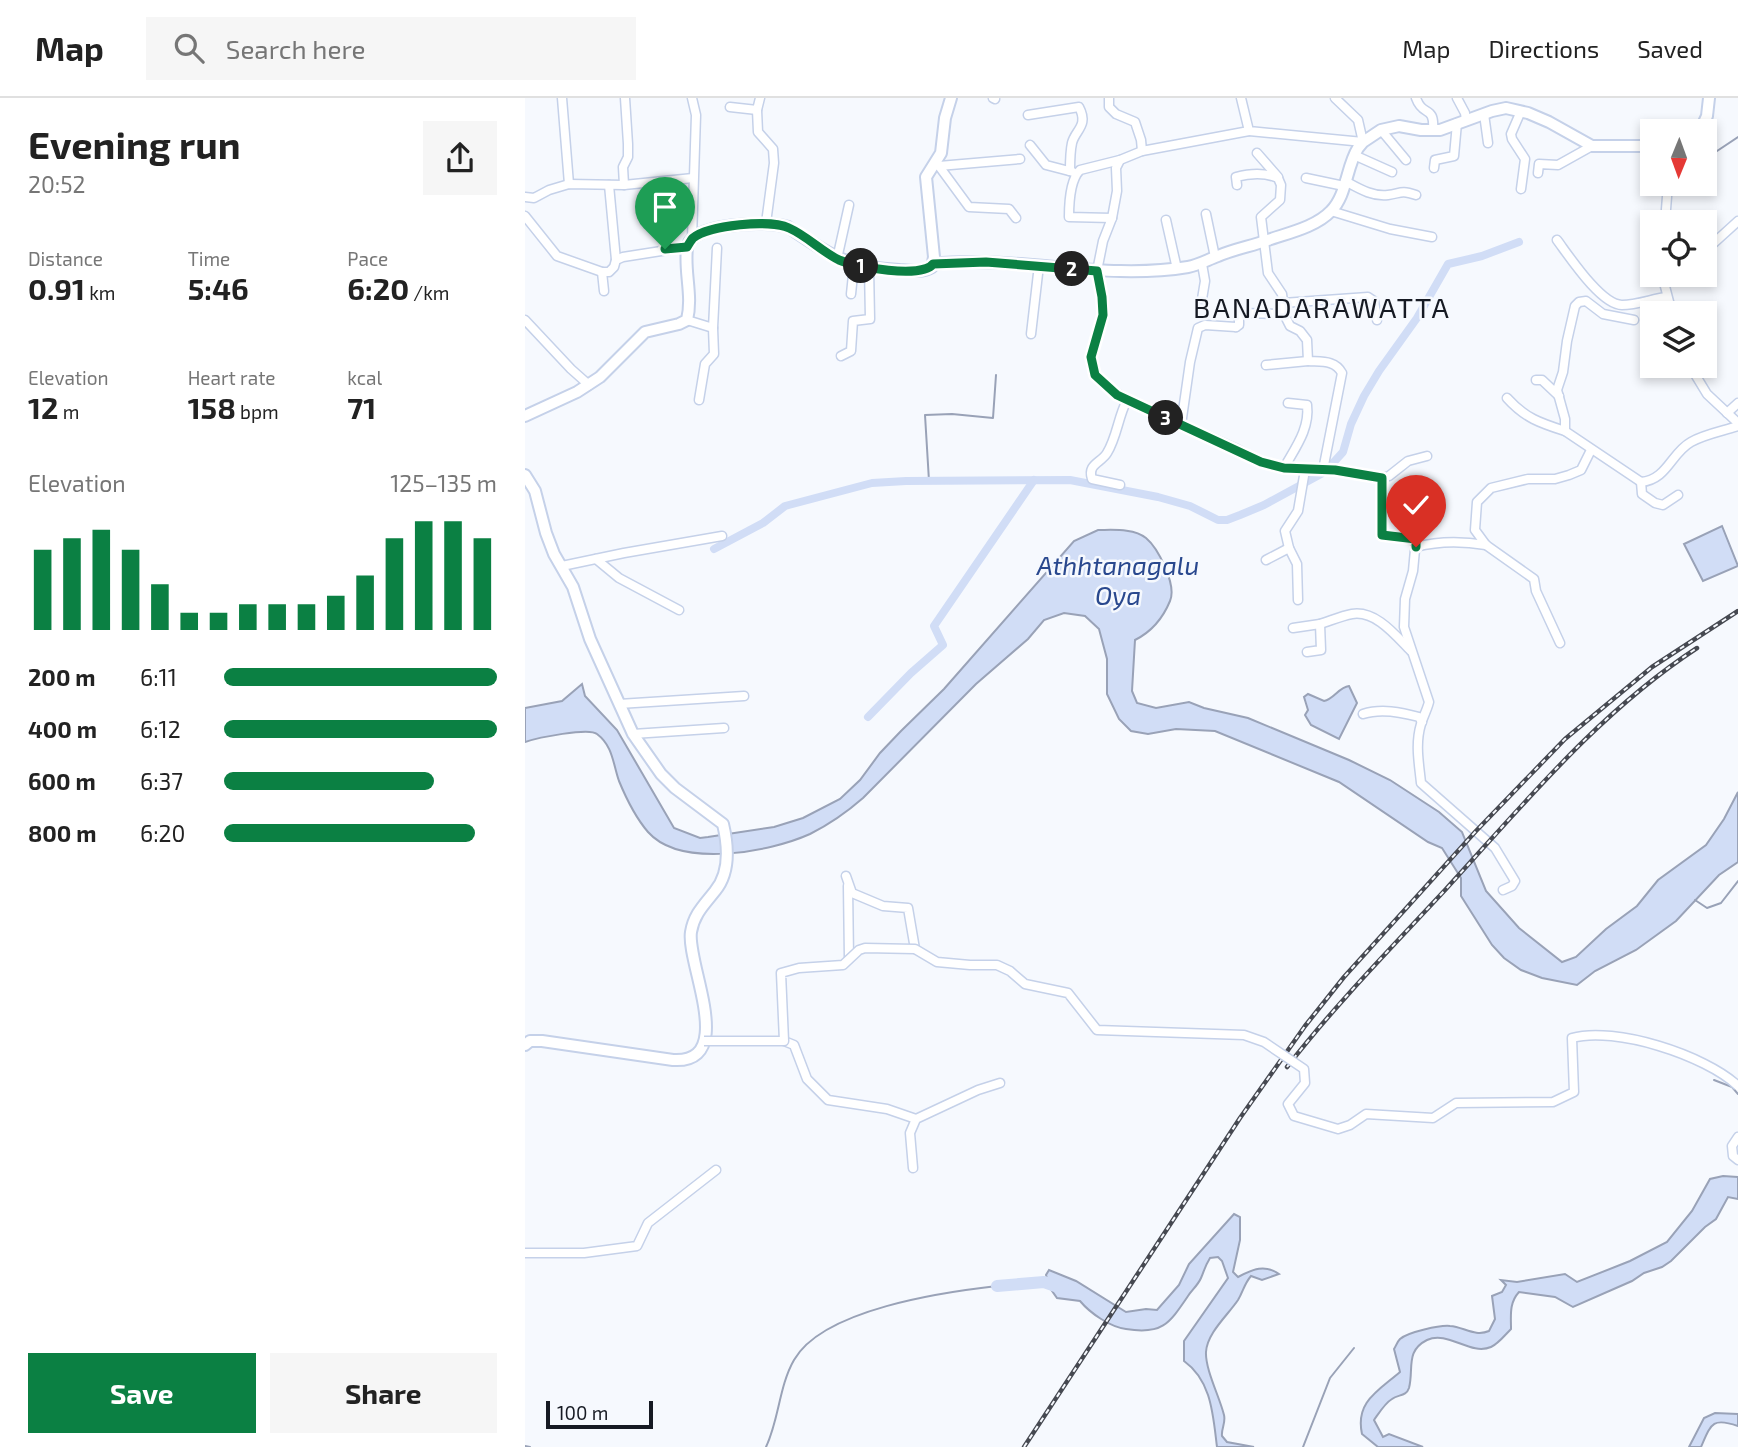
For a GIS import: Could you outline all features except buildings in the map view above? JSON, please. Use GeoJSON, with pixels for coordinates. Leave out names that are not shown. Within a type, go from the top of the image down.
{"type":"FeatureCollection","features":[{"type":"Feature","properties":{"kind":"street"},"geometry":{"type":"LineString","coordinates":[[562,98],[569,184]]}},
{"type":"Feature","properties":{"kind":"street"},"geometry":{"type":"LineString","coordinates":[[624,185],[623,167],[628,157],[625,98]]}},
{"type":"Feature","properties":{"kind":"street"},"geometry":{"type":"LineString","coordinates":[[687,320],[696,115],[692,98]]}},
{"type":"Feature","properties":{"kind":"street"},"geometry":{"type":"LineString","coordinates":[[760,98],[757,110],[758,132],[773,149],[766,223]]}},
{"type":"Feature","properties":{"kind":"street"},"geometry":{"type":"LineString","coordinates":[[933,264],[926,177],[937,164],[941,153],[945,118],[951,98]]}},
{"type":"Feature","properties":{"kind":"street"},"geometry":{"type":"LineString","coordinates":[[1109,98],[1109,107],[1116,114],[1135,122],[1145,150]]}},
{"type":"Feature","properties":{"kind":"street"},"geometry":{"type":"LineString","coordinates":[[1241,98],[1249,131]]}},
{"type":"Feature","properties":{"kind":"street"},"geometry":{"type":"LineString","coordinates":[[1335,98],[1358,120],[1363,142]]}},
{"type":"Feature","properties":{"kind":"street"},"geometry":{"type":"LineString","coordinates":[[1416,98],[1420,107],[1431,113],[1434,119],[1433,131]]}},
{"type":"Feature","properties":{"kind":"street"},"geometry":{"type":"LineString","coordinates":[[1434,168],[1435,160],[1454,156],[1465,113],[1457,98]]}},
{"type":"Feature","properties":{"kind":"street"},"geometry":{"type":"LineString","coordinates":[[1706,119],[1709,98]]}},
{"type":"Feature","properties":{"kind":"street"},"geometry":{"type":"LineString","coordinates":[[730,107],[757,110]]}},
{"type":"Feature","properties":{"kind":"street"},"geometry":{"type":"LineString","coordinates":[[1028,115],[1079,107],[1080,132],[1072,142],[1073,173],[1069,217],[1112,218]]}},
{"type":"Feature","properties":{"kind":"street"},"geometry":{"type":"LineString","coordinates":[[616,260],[690,243],[723,228],[766,223],[788,227],[837,259],[869,267],[914,271],[927,270],[933,264],[986,262],[1097,271],[1177,269],[1202,264],[1215,257],[1303,228],[1331,211],[1354,155],[1363,142],[1381,130],[1399,126],[1433,131],[1506,108],[1556,125],[1592,146]]}},
{"type":"Feature","properties":{"kind":"street"},"geometry":{"type":"LineString","coordinates":[[1521,111],[1511,134],[1525,159],[1521,190]]}},
{"type":"Feature","properties":{"kind":"street"},"geometry":{"type":"LineString","coordinates":[[1483,114],[1489,142]]}},
{"type":"Feature","properties":{"kind":"street"},"geometry":{"type":"LineString","coordinates":[[1381,130],[1406,160]]}},
{"type":"Feature","properties":{"kind":"street"},"geometry":{"type":"LineString","coordinates":[[1030,145],[1046,165],[1073,173],[1145,150],[1249,131],[1363,142]]}},
{"type":"Feature","properties":{"kind":"street"},"geometry":{"type":"LineString","coordinates":[[1538,173],[1539,164],[1558,164],[1592,146],[1640,146]]}},
{"type":"Feature","properties":{"kind":"street"},"geometry":{"type":"LineString","coordinates":[[1257,153],[1281,185],[1280,200],[1261,217],[1268,273],[1282,294],[1290,326],[1300,331],[1307,340],[1308,361]]}},
{"type":"Feature","properties":{"kind":"street"},"geometry":{"type":"LineString","coordinates":[[1354,155],[1392,172]]}},
{"type":"Feature","properties":{"kind":"street"},"geometry":{"type":"LineString","coordinates":[[937,164],[1020,159]]}},
{"type":"Feature","properties":{"kind":"street"},"geometry":{"type":"LineString","coordinates":[[1120,160],[1115,168],[1117,191],[1112,218],[1097,271],[1103,315],[1091,357],[1095,375],[1102,383],[1126,400],[1261,462],[1284,468],[1382,478],[1389,476],[1408,461],[1427,456]]}},
{"type":"Feature","properties":{"kind":"street"},"geometry":{"type":"LineString","coordinates":[[937,164],[969,207],[1009,209],[1016,218]]}},
{"type":"Feature","properties":{"kind":"street"},"geometry":{"type":"LineString","coordinates":[[1237,185],[1236,177],[1256,173],[1278,178]]}},
{"type":"Feature","properties":{"kind":"street"},"geometry":{"type":"LineString","coordinates":[[525,197],[534,198],[569,184],[624,185],[693,178]]}},
{"type":"Feature","properties":{"kind":"street"},"geometry":{"type":"LineString","coordinates":[[1306,178],[1344,183],[1371,193],[1389,195],[1402,191],[1416,195]]}},
{"type":"Feature","properties":{"kind":"street"},"geometry":{"type":"LineString","coordinates":[[525,216],[557,256],[609,272],[616,260],[609,185]]}},
{"type":"Feature","properties":{"kind":"street"},"geometry":{"type":"LineString","coordinates":[[837,259],[849,205]]}},
{"type":"Feature","properties":{"kind":"street"},"geometry":{"type":"LineString","coordinates":[[1331,211],[1390,229],[1432,237]]}},
{"type":"Feature","properties":{"kind":"street"},"geometry":{"type":"LineString","coordinates":[[1206,214],[1215,257]]}},
{"type":"Feature","properties":{"kind":"street"},"geometry":{"type":"LineString","coordinates":[[1166,220],[1177,269]]}},
{"type":"Feature","properties":{"kind":"street"},"geometry":{"type":"LineString","coordinates":[[1717,240],[1738,221]]}},
{"type":"Feature","properties":{"kind":"street"},"geometry":{"type":"LineString","coordinates":[[1557,240],[1581,272],[1610,302],[1621,306],[1666,297]]}},
{"type":"Feature","properties":{"kind":"street"},"geometry":{"type":"LineString","coordinates":[[699,400],[705,363],[715,350],[713,328],[716,248]]}},
{"type":"Feature","properties":{"kind":"street"},"geometry":{"type":"LineString","coordinates":[[1202,264],[1205,281],[1202,299]]}},
{"type":"Feature","properties":{"kind":"street"},"geometry":{"type":"LineString","coordinates":[[851,294],[854,265]]}},
{"type":"Feature","properties":{"kind":"street"},"geometry":{"type":"LineString","coordinates":[[1031,334],[1039,265]]}},
{"type":"Feature","properties":{"kind":"street"},"geometry":{"type":"LineString","coordinates":[[841,356],[851,351],[853,321],[870,319],[869,267]]}},
{"type":"Feature","properties":{"kind":"street"},"geometry":{"type":"LineString","coordinates":[[602,272],[604,291]]}},
{"type":"Feature","properties":{"kind":"street"},"geometry":{"type":"LineString","coordinates":[[1664,287],[1668,301]]}},
{"type":"Feature","properties":{"kind":"street"},"geometry":{"type":"LineString","coordinates":[[1283,303],[1368,297],[1374,301],[1377,320]]}},
{"type":"Feature","properties":{"kind":"street"},"geometry":{"type":"LineString","coordinates":[[1565,431],[1565,419],[1557,390],[1575,306],[1585,301],[1603,314],[1634,320]]}},
{"type":"Feature","properties":{"kind":"street"},"geometry":{"type":"LineString","coordinates":[[1181,425],[1198,328],[1205,325],[1236,327],[1239,325],[1239,313],[1285,314]]}},
{"type":"Feature","properties":{"kind":"street"},"geometry":{"type":"LineString","coordinates":[[525,320],[589,385]]}},
{"type":"Feature","properties":{"kind":"street"},"geometry":{"type":"LineString","coordinates":[[525,416],[589,385],[608,371],[645,332],[687,320],[713,328]]}},
{"type":"Feature","properties":{"kind":"street"},"geometry":{"type":"LineString","coordinates":[[1266,365],[1308,361],[1331,363],[1338,366],[1342,373],[1323,470]]}},
{"type":"Feature","properties":{"kind":"street"},"geometry":{"type":"LineString","coordinates":[[1507,398],[1520,412],[1538,422],[1565,431],[1641,482],[1650,481],[1662,473],[1681,449],[1693,440],[1738,424],[1707,394],[1697,378]]}},
{"type":"Feature","properties":{"kind":"street"},"geometry":{"type":"LineString","coordinates":[[1536,380],[1542,380],[1559,396]]}},
{"type":"Feature","properties":{"kind":"street"},"geometry":{"type":"LineString","coordinates":[[1120,485],[1092,479],[1090,474],[1091,468],[1107,454],[1126,400]]}},
{"type":"Feature","properties":{"kind":"street"},"geometry":{"type":"LineString","coordinates":[[1284,468],[1307,427],[1308,412],[1307,405],[1288,403]]}},
{"type":"Feature","properties":{"kind":"street"},"geometry":{"type":"LineString","coordinates":[[1727,413],[1738,403]]}},
{"type":"Feature","properties":{"kind":"street"},"geometry":{"type":"LineString","coordinates":[[1560,643],[1536,591],[1534,579],[1486,545],[1475,530],[1478,502],[1491,488],[1528,479],[1555,479],[1581,470],[1591,450]]}},
{"type":"Feature","properties":{"kind":"street"},"geometry":{"type":"LineString","coordinates":[[1298,600],[1297,564],[1285,531],[1297,511],[1305,470]]}},
{"type":"Feature","properties":{"kind":"street"},"geometry":{"type":"LineString","coordinates":[[1382,478],[1382,535],[1416,539],[1413,571],[1405,599],[1404,627],[1429,702],[1417,747],[1421,783],[1495,848],[1515,881],[1512,886],[1503,890]]}},
{"type":"Feature","properties":{"kind":"street"},"geometry":{"type":"LineString","coordinates":[[525,1045],[530,1041],[542,1041],[686,1061],[695,1056],[704,1041],[706,1018],[703,994],[690,945],[691,933],[699,909],[720,884],[727,861],[725,830],[719,819],[688,799],[661,774],[633,734],[590,639],[573,587],[554,554],[527,480]]}},
{"type":"Feature","properties":{"kind":"street"},"geometry":{"type":"LineString","coordinates":[[1641,482],[1642,494],[1655,503],[1663,505],[1678,495]]}},
{"type":"Feature","properties":{"kind":"street"},"geometry":{"type":"LineString","coordinates":[[562,566],[722,536]]}},
{"type":"Feature","properties":{"kind":"street"},"geometry":{"type":"LineString","coordinates":[[1416,547],[1432,542],[1470,542],[1486,545]]}},
{"type":"Feature","properties":{"kind":"street"},"geometry":{"type":"LineString","coordinates":[[1266,560],[1289,548]]}},
{"type":"Feature","properties":{"kind":"street"},"geometry":{"type":"LineString","coordinates":[[596,559],[619,578],[679,610]]}},
{"type":"Feature","properties":{"kind":"street"},"geometry":{"type":"LineString","coordinates":[[1293,628],[1320,624],[1354,613],[1384,624],[1413,653]]}},
{"type":"Feature","properties":{"kind":"street"},"geometry":{"type":"LineString","coordinates":[[1307,652],[1321,650],[1320,624]]}},
{"type":"Feature","properties":{"kind":"street"},"geometry":{"type":"LineString","coordinates":[[619,704],[744,696]]}},
{"type":"Feature","properties":{"kind":"street"},"geometry":{"type":"LineString","coordinates":[[1363,714],[1374,710],[1408,714],[1419,717],[1422,722]]}},
{"type":"Feature","properties":{"kind":"street"},"geometry":{"type":"LineString","coordinates":[[633,734],[724,728]]}},
{"type":"Feature","properties":{"kind":"street"},"geometry":{"type":"LineString","coordinates":[[849,959],[847,879],[852,893],[883,906],[908,908],[915,949]]}},
{"type":"Feature","properties":{"kind":"street"},"geometry":{"type":"LineString","coordinates":[[784,1041],[782,973],[799,968],[843,965],[865,948],[915,949],[937,962],[997,965],[1010,971],[1025,984],[1068,993],[1097,1030],[1244,1035],[1264,1042],[1304,1069],[1305,1083],[1288,1104],[1294,1116],[1338,1129],[1350,1125],[1366,1114],[1433,1118],[1456,1103],[1553,1102],[1574,1092],[1571,1038],[1584,1035],[1639,1039],[1703,1063],[1736,1080]]}},
{"type":"Feature","properties":{"kind":"street"},"geometry":{"type":"LineString","coordinates":[[704,1041],[784,1041],[794,1045],[807,1079],[828,1100],[887,1109],[916,1119]]}},
{"type":"Feature","properties":{"kind":"street"},"geometry":{"type":"LineString","coordinates":[[913,1168],[910,1133],[916,1119],[978,1090],[1000,1083]]}},
{"type":"Feature","properties":{"kind":"street"},"geometry":{"type":"LineString","coordinates":[[1738,1137],[1732,1146],[1733,1157],[1738,1160]]}},
{"type":"Feature","properties":{"kind":"street"},"geometry":{"type":"LineString","coordinates":[[525,1253],[584,1253],[636,1246],[648,1223],[716,1170]]}},
{"type":"Feature","properties":{"kind":"water"},"geometry":{"type":"Polygon","coordinates":[[[1722,526],[1738,566],[1703,581],[1684,544],[1722,526]]]}},
{"type":"Feature","properties":{"kind":"water","name":"Athhtanagalu Oya"},"geometry":{"type":"Polygon","coordinates":[[[1098,530],[1129,531],[1146,538],[1161,558],[1169,577],[1171,594],[1164,613],[1151,629],[1135,640],[1132,691],[1137,703],[1156,708],[1189,702],[1248,718],[1390,780],[1439,812],[1462,832],[1486,891],[1519,928],[1562,962],[1576,957],[1606,929],[1637,906],[1658,880],[1706,845],[1738,792],[1738,862],[1719,875],[1676,921],[1636,950],[1595,971],[1577,985],[1542,978],[1521,970],[1492,945],[1461,896],[1461,878],[1442,848],[1428,842],[1339,782],[1215,731],[1176,729],[1148,734],[1131,731],[1119,719],[1107,694],[1107,659],[1099,629],[1085,616],[1064,613],[1044,620],[1028,639],[976,684],[863,798],[831,822],[793,841],[726,854],[703,854],[663,843],[648,832],[635,814],[619,781],[609,750],[597,734],[574,732],[525,742],[525,708],[562,701],[582,684],[585,696],[617,730],[674,828],[700,838],[774,827],[803,818],[840,799],[860,780],[880,753],[944,689],[1074,541],[1098,530]]]}},
{"type":"Feature","properties":{"kind":"water"},"geometry":{"type":"Polygon","coordinates":[[[1349,686],[1357,703],[1339,739],[1311,725],[1305,715],[1308,710],[1304,697],[1308,694],[1324,701],[1349,686]]]}},
{"type":"Feature","properties":{"kind":"water"},"geometry":{"type":"Polygon","coordinates":[[[1738,1177],[1738,1199],[1728,1197],[1716,1219],[1662,1267],[1573,1307],[1555,1297],[1519,1292],[1512,1305],[1511,1329],[1491,1347],[1475,1348],[1443,1338],[1427,1340],[1420,1344],[1413,1355],[1408,1391],[1389,1401],[1374,1420],[1383,1437],[1389,1434],[1423,1447],[1378,1447],[1362,1434],[1362,1413],[1365,1405],[1400,1372],[1394,1349],[1404,1336],[1445,1326],[1479,1333],[1489,1331],[1495,1319],[1492,1296],[1502,1292],[1506,1285],[1501,1280],[1517,1282],[1565,1274],[1577,1282],[1630,1261],[1667,1242],[1692,1211],[1710,1179],[1738,1177]]]}},
{"type":"Feature","properties":{"kind":"water"},"geometry":{"type":"Polygon","coordinates":[[[1234,1214],[1240,1217],[1240,1240],[1233,1272],[1238,1277],[1264,1268],[1279,1274],[1262,1280],[1251,1276],[1238,1300],[1210,1338],[1206,1359],[1224,1415],[1222,1436],[1227,1442],[1254,1447],[1217,1447],[1206,1389],[1193,1369],[1184,1361],[1184,1341],[1228,1278],[1218,1257],[1210,1258],[1198,1283],[1170,1320],[1156,1329],[1148,1330],[1126,1329],[1113,1325],[1095,1315],[1080,1301],[1057,1298],[1046,1275],[1049,1270],[1076,1281],[1126,1312],[1157,1310],[1179,1285],[1189,1264],[1234,1214]]]}},
{"type":"Feature","properties":{"kind":"water"},"geometry":{"type":"Polygon","coordinates":[[[1715,1413],[1738,1414],[1738,1426],[1723,1422],[1713,1424],[1701,1447],[1689,1447],[1704,1418],[1715,1413]]]}},
{"type":"Feature","properties":{"kind":"waterway"},"geometry":{"type":"LineString","coordinates":[[1717,151],[1738,137]]}},
{"type":"Feature","properties":{"kind":"waterway"},"geometry":{"type":"LineString","coordinates":[[714,549],[763,523],[785,506],[872,483],[906,481],[1070,480],[1158,497],[1190,506],[1218,520],[1227,520],[1264,505],[1321,474],[1343,452],[1351,424],[1364,396],[1417,318],[1448,264],[1482,256],[1519,242]]}},
{"type":"Feature","properties":{"kind":"waterway"},"geometry":{"type":"LineString","coordinates":[[929,481],[925,415],[952,414],[993,418],[996,375]]}},
{"type":"Feature","properties":{"kind":"waterway"},"geometry":{"type":"LineString","coordinates":[[868,717],[943,645],[934,626],[1034,480]]}},
{"type":"Feature","properties":{"kind":"waterway"},"geometry":{"type":"LineString","coordinates":[[1695,900],[1707,908],[1721,903],[1738,881]]}},
{"type":"Feature","properties":{"kind":"waterway"},"geometry":{"type":"LineString","coordinates":[[1714,1080],[1732,1087],[1738,1094]]}},
{"type":"Feature","properties":{"kind":"waterway"},"geometry":{"type":"LineString","coordinates":[[997,1286],[1044,1282],[1064,1289]]}},
{"type":"Feature","properties":{"kind":"waterway"},"geometry":{"type":"LineString","coordinates":[[766,1447],[789,1370],[809,1342],[831,1328],[887,1306],[997,1286]]}},
{"type":"Feature","properties":{"kind":"waterway"},"geometry":{"type":"LineString","coordinates":[[1303,1447],[1330,1378],[1354,1348]]}},
{"type":"Feature","properties":{"kind":"waterway"},"geometry":{"type":"LineString","coordinates":[[525,1446],[530,1447]]}},
{"type":"Feature","properties":{"kind":"railway"},"geometry":{"type":"LineString","coordinates":[[1024,1447],[1240,1118],[1305,1026],[1344,977],[1476,831],[1565,739],[1652,667],[1738,611]]}},
{"type":"Feature","properties":{"kind":"railway"},"geometry":{"type":"LineString","coordinates":[[1287,1067],[1364,976],[1564,761],[1627,701],[1697,648]]}},
{"type":"Feature","properties":{"kind":"district","name":"BANADARAWATTA"},"geometry":{"type":"Point","coordinates":[1322,308]}},
{"type":"Feature","properties":{"kind":"route"},"geometry":{"type":"LineString","coordinates":[[665,249],[687,247],[692,239],[700,234],[723,228],[766,223],[788,227],[837,259],[854,265],[914,271],[927,270],[933,264],[986,262],[1097,271],[1103,315],[1091,357],[1095,375],[1102,383],[1126,400],[1261,462],[1284,468],[1335,470],[1382,478],[1382,535],[1416,539],[1416,547]]}}]}
